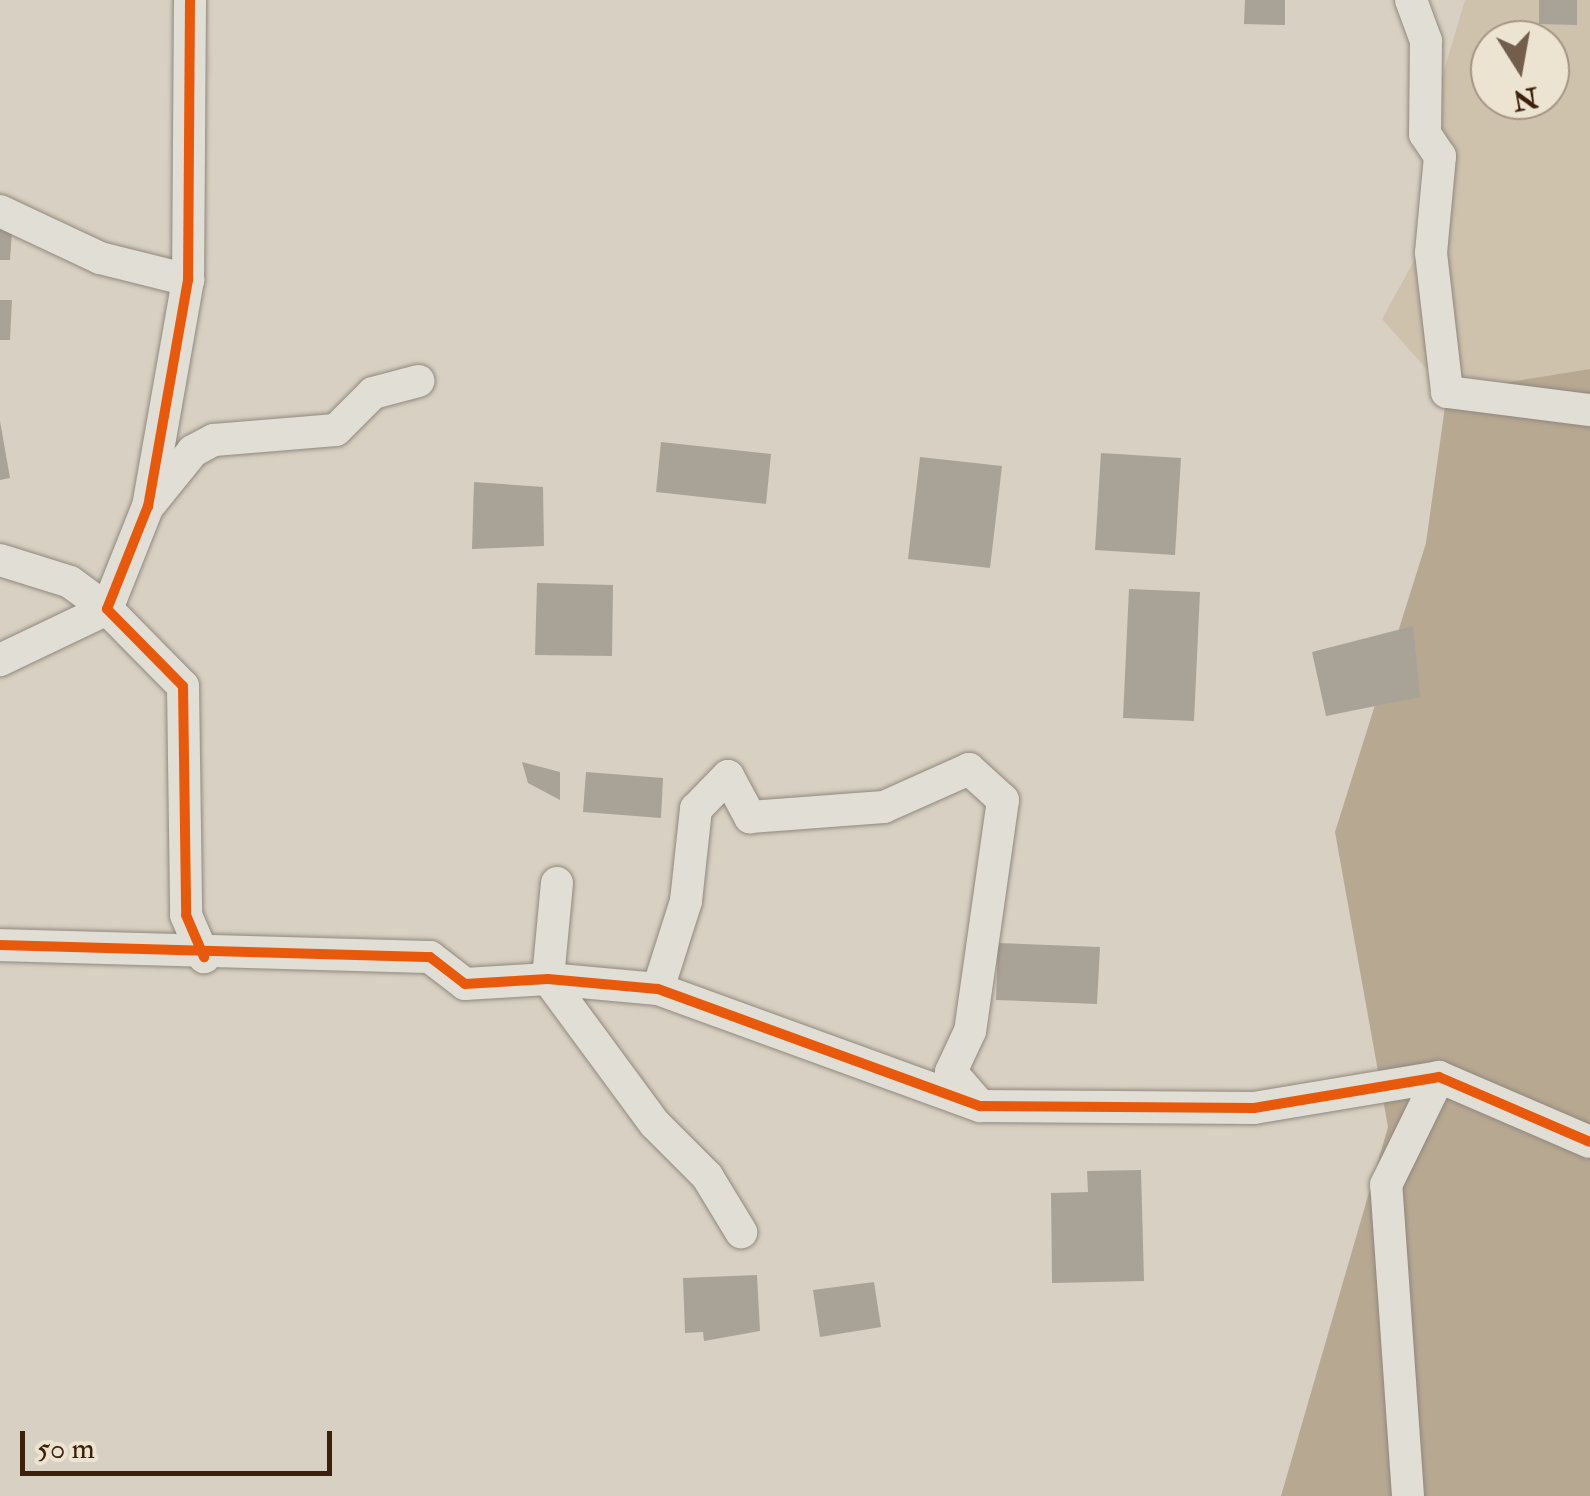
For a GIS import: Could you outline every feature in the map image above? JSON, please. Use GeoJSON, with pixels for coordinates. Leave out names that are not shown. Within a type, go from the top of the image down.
{"type":"FeatureCollection","features":[{"type":"Feature","properties":{"kind":"street"},"geometry":{"type":"LineString","coordinates":[[0,660],[107,609],[148,506],[188,280],[190,0]]}},
{"type":"Feature","properties":{"kind":"street"},"geometry":{"type":"LineString","coordinates":[[1411,0],[1426,42],[1425,134],[1440,156],[1431,253],[1446,392],[1590,410]]}},
{"type":"Feature","properties":{"kind":"street"},"geometry":{"type":"LineString","coordinates":[[0,211],[100,258],[188,280]]}},
{"type":"Feature","properties":{"kind":"street"},"geometry":{"type":"LineString","coordinates":[[148,506],[192,451],[214,440],[336,430],[373,394],[418,381]]}},
{"type":"Feature","properties":{"kind":"street"},"geometry":{"type":"LineString","coordinates":[[0,560],[70,582],[107,609],[183,686],[186,916],[204,957]]}},
{"type":"Feature","properties":{"kind":"street"},"geometry":{"type":"LineString","coordinates":[[658,990],[686,902],[696,808],[728,776],[750,817],[884,806],[970,769],[1002,800],[970,1031],[951,1072],[980,1106]]}},
{"type":"Feature","properties":{"kind":"street"},"geometry":{"type":"LineString","coordinates":[[557,883],[548,979],[655,1124],[707,1176],[740,1232]]}},
{"type":"Feature","properties":{"kind":"street"},"geometry":{"type":"LineString","coordinates":[[0,945],[204,957],[430,957],[465,984],[548,979],[658,990],[980,1106],[1254,1108],[1439,1077],[1590,1142]]}},
{"type":"Feature","properties":{"kind":"street"},"geometry":{"type":"LineString","coordinates":[[1408,1496],[1386,1186],[1439,1077]]}},
{"type":"Feature","properties":{"kind":"shaded area"},"geometry":{"type":"Polygon","coordinates":[[[1465,0],[1590,0],[1590,369],[1447,392],[1382,319],[1415,259],[1425,134],[1465,0]]]}},
{"type":"Feature","properties":{"kind":"shaded area"},"geometry":{"type":"Polygon","coordinates":[[[1590,369],[1590,1496],[1281,1496],[1388,1127],[1335,832],[1426,543],[1447,392],[1590,369]]]}},
{"type":"Feature","properties":{"kind":"building"},"geometry":{"type":"Polygon","coordinates":[[[1245,0],[1285,0],[1285,25],[1244,24],[1245,0]]]}},
{"type":"Feature","properties":{"kind":"building"},"geometry":{"type":"Polygon","coordinates":[[[1539,0],[1577,0],[1577,25],[1570,25],[1570,20],[1539,20],[1539,0]]]}},
{"type":"Feature","properties":{"kind":"building"},"geometry":{"type":"Polygon","coordinates":[[[0,215],[13,216],[10,260],[0,260],[0,215]]]}},
{"type":"Feature","properties":{"kind":"building"},"geometry":{"type":"Polygon","coordinates":[[[0,300],[12,300],[10,340],[0,340],[0,300]]]}},
{"type":"Feature","properties":{"kind":"building"},"geometry":{"type":"Polygon","coordinates":[[[0,421],[10,478],[0,480],[0,421]]]}},
{"type":"Feature","properties":{"kind":"building"},"geometry":{"type":"Polygon","coordinates":[[[661,442],[771,454],[766,504],[656,492],[661,442]]]}},
{"type":"Feature","properties":{"kind":"building"},"geometry":{"type":"Polygon","coordinates":[[[1101,453],[1181,458],[1175,555],[1095,550],[1101,453]]]}},
{"type":"Feature","properties":{"kind":"building"},"geometry":{"type":"Polygon","coordinates":[[[920,457],[1002,466],[990,568],[908,559],[920,457]]]}},
{"type":"Feature","properties":{"kind":"building"},"geometry":{"type":"Polygon","coordinates":[[[474,482],[543,487],[544,546],[472,549],[474,482]]]}},
{"type":"Feature","properties":{"kind":"building"},"geometry":{"type":"Polygon","coordinates":[[[537,583],[613,585],[612,656],[535,655],[537,583]]]}},
{"type":"Feature","properties":{"kind":"building"},"geometry":{"type":"Polygon","coordinates":[[[1129,589],[1200,592],[1194,721],[1123,718],[1129,589]]]}},
{"type":"Feature","properties":{"kind":"building"},"geometry":{"type":"Polygon","coordinates":[[[1413,626],[1420,697],[1326,716],[1312,652],[1413,626]]]}},
{"type":"Feature","properties":{"kind":"building"},"geometry":{"type":"Polygon","coordinates":[[[522,762],[560,772],[560,800],[528,783],[522,762]]]}},
{"type":"Feature","properties":{"kind":"building"},"geometry":{"type":"Polygon","coordinates":[[[586,772],[663,778],[661,818],[583,812],[586,772]]]}},
{"type":"Feature","properties":{"kind":"building"},"geometry":{"type":"Polygon","coordinates":[[[998,943],[1100,947],[1097,1004],[996,1000],[998,943]]]}},
{"type":"Feature","properties":{"kind":"building"},"geometry":{"type":"Polygon","coordinates":[[[1141,1170],[1144,1281],[1052,1283],[1051,1193],[1088,1192],[1087,1171],[1141,1170]]]}},
{"type":"Feature","properties":{"kind":"building"},"geometry":{"type":"Polygon","coordinates":[[[757,1275],[760,1331],[704,1341],[703,1332],[685,1333],[683,1278],[757,1275]]]}},
{"type":"Feature","properties":{"kind":"building"},"geometry":{"type":"Polygon","coordinates":[[[874,1282],[881,1327],[820,1337],[813,1290],[874,1282]]]}},
{"type":"Feature","properties":{"kind":"cycle path"},"geometry":{"type":"LineString","coordinates":[[190,0],[188,280],[148,506],[107,609],[183,686],[186,915],[204,957]]}},
{"type":"Feature","properties":{"kind":"cycle path"},"geometry":{"type":"LineString","coordinates":[[0,945],[430,957],[465,984],[548,979],[658,989],[980,1106],[1254,1108],[1439,1077],[1590,1142]]}}]}
